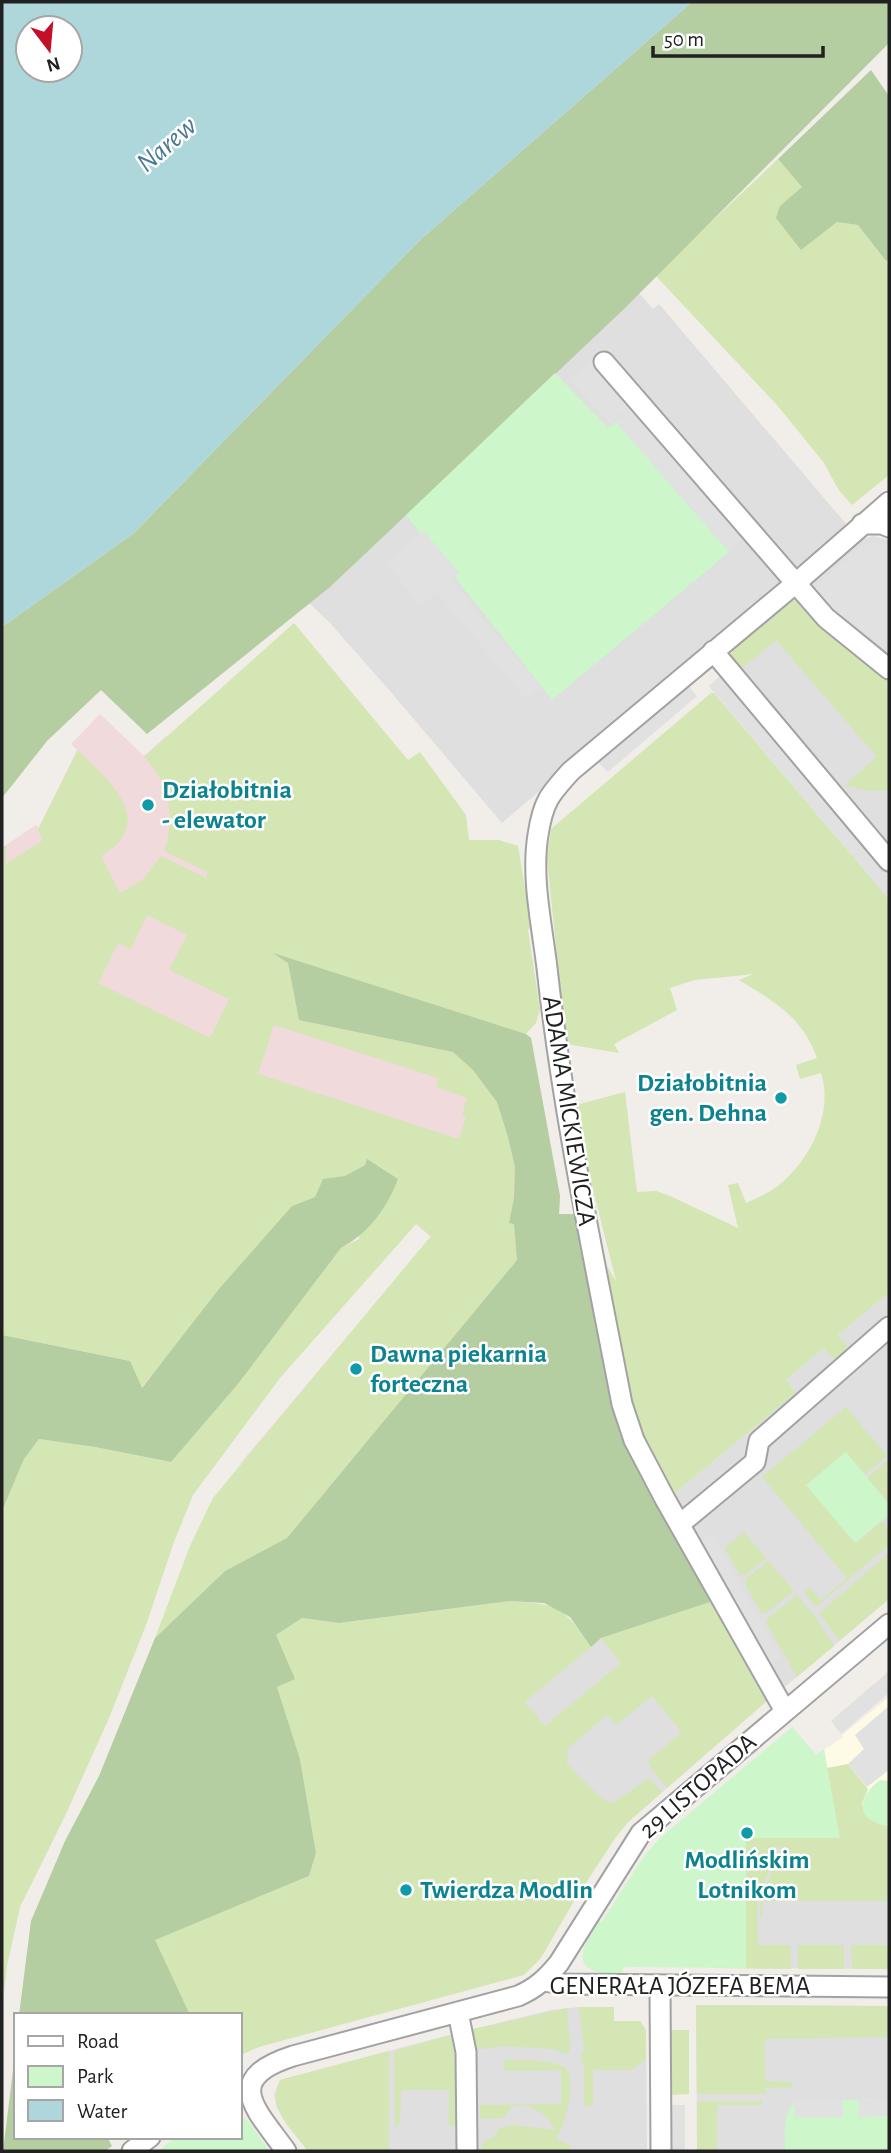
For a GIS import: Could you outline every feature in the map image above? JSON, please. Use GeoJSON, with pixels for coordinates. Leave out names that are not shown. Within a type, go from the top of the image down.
{"type":"FeatureCollection","features":[{"type":"Feature","properties":{"kind":"street"},"geometry":{"type":"LineString","coordinates":[[604,362],[826,618],[889,669]]}},
{"type":"Feature","properties":{"kind":"street","name":"ADAMA MICKIEWICZA"},"geometry":{"type":"LineString","coordinates":[[785,1711],[634,1440],[622,1404],[566,1119],[536,866],[537,838],[548,796],[571,771],[889,502]]}},
{"type":"Feature","properties":{"kind":"street"},"geometry":{"type":"LineString","coordinates":[[862,524],[882,524],[889,527]]}},
{"type":"Feature","properties":{"kind":"street"},"geometry":{"type":"LineString","coordinates":[[713,651],[889,861]]}},
{"type":"Feature","properties":{"kind":"street"},"geometry":{"type":"LineString","coordinates":[[680,1524],[755,1462],[759,1441],[889,1327]]}},
{"type":"Feature","properties":{"kind":"street","name":"29 LISTOPADA"},"geometry":{"type":"LineString","coordinates":[[544,1981],[559,1964],[641,1833],[889,1624]]}},
{"type":"Feature","properties":{"kind":"street","name":"GENERAŁA JÓZEFA BEMA"},"geometry":{"type":"LineString","coordinates":[[246,2084],[259,2071],[285,2059],[518,1996],[544,1981],[563,1984],[660,1986],[889,1987]]}},
{"type":"Feature","properties":{"kind":"street"},"geometry":{"type":"LineString","coordinates":[[660,1986],[661,2151]]}},
{"type":"Feature","properties":{"kind":"street"},"geometry":{"type":"LineString","coordinates":[[458,2012],[466,2043],[467,2151]]}},
{"type":"Feature","properties":{"kind":"street"},"geometry":{"type":"LineString","coordinates":[[246,2084],[255,2107],[286,2151]]}},
{"type":"Feature","properties":{"kind":"street"},"geometry":{"type":"LineString","coordinates":[[132,2151],[147,2139]]}},
{"type":"Feature","properties":{"kind":"shaded area"},"geometry":{"type":"Polygon","coordinates":[[[638,292],[653,309],[659,304],[847,525],[548,779],[544,787],[502,823],[390,691],[309,603],[638,292]]]}},
{"type":"Feature","properties":{"kind":"shaded area"},"geometry":{"type":"Polygon","coordinates":[[[608,348],[646,392],[610,424],[571,381],[608,348]]]}},
{"type":"Feature","properties":{"kind":"shaded area"},"geometry":{"type":"Polygon","coordinates":[[[632,408],[745,537],[729,552],[616,422],[632,408]]]}},
{"type":"Feature","properties":{"kind":"shaded area"},"geometry":{"type":"Polygon","coordinates":[[[424,531],[459,573],[451,580],[541,687],[526,699],[437,592],[421,605],[386,563],[424,531]]]}},
{"type":"Feature","properties":{"kind":"shaded area"},"geometry":{"type":"Polygon","coordinates":[[[874,536],[889,540],[889,899],[709,686],[724,673],[734,647],[859,540],[874,536]]]}},
{"type":"Feature","properties":{"kind":"shaded area"},"geometry":{"type":"Polygon","coordinates":[[[872,542],[885,544],[889,548],[887,653],[835,613],[818,589],[818,584],[862,545],[872,542]]]}},
{"type":"Feature","properties":{"kind":"shaded area"},"geometry":{"type":"Polygon","coordinates":[[[724,673],[889,869],[889,899],[709,686],[724,673]]]}},
{"type":"Feature","properties":{"kind":"shaded area"},"geometry":{"type":"Polygon","coordinates":[[[687,684],[697,696],[608,772],[595,760],[687,684]]]}},
{"type":"Feature","properties":{"kind":"shaded area"},"geometry":{"type":"Polygon","coordinates":[[[100,714],[144,756],[166,736],[209,872],[205,879],[531,1038],[560,1196],[559,1214],[517,1260],[239,1465],[431,1237],[389,1201],[367,1159],[365,1165],[2,953],[6,845],[36,825],[39,828],[77,750],[71,744],[100,714]]]}},
{"type":"Feature","properties":{"kind":"shaded area"},"geometry":{"type":"Polygon","coordinates":[[[889,1293],[889,1599],[780,1691],[670,1497],[796,1393],[786,1380],[825,1347],[834,1359],[845,1352],[847,1349],[838,1335],[889,1293]]]}},
{"type":"Feature","properties":{"kind":"shaded area"},"geometry":{"type":"Polygon","coordinates":[[[712,1534],[781,1658],[766,1666],[697,1543],[712,1534]]]}},
{"type":"Feature","properties":{"kind":"shaded area"},"geometry":{"type":"Polygon","coordinates":[[[710,1602],[768,1700],[627,1823],[616,1837],[513,1688],[525,1702],[601,1638],[710,1602]]]}},
{"type":"Feature","properties":{"kind":"shaded area"},"geometry":{"type":"Polygon","coordinates":[[[889,1671],[889,1693],[841,1734],[831,1721],[889,1671]]]}},
{"type":"Feature","properties":{"kind":"shaded area"},"geometry":{"type":"Polygon","coordinates":[[[889,1697],[889,1869],[846,1869],[824,1750],[889,1697]]]}},
{"type":"Feature","properties":{"kind":"shaded area"},"geometry":{"type":"Polygon","coordinates":[[[889,1706],[889,1770],[867,1787],[848,1764],[864,1749],[855,1735],[889,1706]]]}},
{"type":"Feature","properties":{"kind":"shaded area"},"geometry":{"type":"Polygon","coordinates":[[[746,1838],[889,1869],[889,1969],[746,1968],[746,1838]]]}},
{"type":"Feature","properties":{"kind":"shaded area"},"geometry":{"type":"Polygon","coordinates":[[[696,2005],[889,2006],[889,2151],[697,2151],[696,2005]]]}},
{"type":"Feature","properties":{"kind":"shaded area"},"geometry":{"type":"Polygon","coordinates":[[[614,2007],[614,2021],[640,2021],[646,2030],[647,2151],[308,2151],[277,2108],[274,2095],[280,2080],[551,2010],[614,2007]]]}},
{"type":"Feature","properties":{"kind":"shaded area"},"geometry":{"type":"Polygon","coordinates":[[[889,2099],[889,2120],[888,2116],[859,2117],[859,2100],[889,2099]]]}},
{"type":"Feature","properties":{"kind":"shaded area"},"geometry":{"type":"Polygon","coordinates":[[[843,2100],[843,2117],[795,2117],[795,2102],[843,2100]]]}},
{"type":"Feature","properties":{"kind":"shaded area"},"geometry":{"type":"Polygon","coordinates":[[[670,2105],[685,2105],[685,2151],[670,2151],[670,2105]]]}},
{"type":"Feature","properties":{"kind":"green space"},"geometry":{"type":"Polygon","coordinates":[[[692,2],[889,2],[889,43],[624,309],[330,587],[147,734],[101,690],[47,741],[2,798],[2,627],[134,533],[419,241],[692,2]]]}},
{"type":"Feature","properties":{"kind":"green space"},"geometry":{"type":"Polygon","coordinates":[[[871,70],[889,96],[889,260],[886,261],[858,225],[837,222],[801,250],[776,218],[780,206],[802,187],[778,159],[871,70]]]}},
{"type":"Feature","properties":{"kind":"green space"},"geometry":{"type":"Polygon","coordinates":[[[778,159],[803,188],[780,206],[801,249],[837,222],[858,225],[886,261],[889,260],[889,475],[852,505],[838,489],[824,463],[777,405],[655,275],[778,159]]]}},
{"type":"Feature","properties":{"kind":"green space"},"geometry":{"type":"Polygon","coordinates":[[[555,373],[608,428],[616,422],[729,552],[552,700],[406,515],[555,373]]]}},
{"type":"Feature","properties":{"kind":"green space"},"geometry":{"type":"Polygon","coordinates":[[[789,600],[800,602],[829,634],[858,654],[889,681],[889,791],[863,790],[844,785],[877,757],[776,640],[739,671],[731,655],[734,647],[789,600]]]}},
{"type":"Feature","properties":{"kind":"green space"},"geometry":{"type":"Polygon","coordinates":[[[294,623],[408,760],[420,752],[466,815],[469,840],[499,840],[518,846],[531,924],[528,930],[540,1009],[536,1023],[526,1034],[276,955],[288,963],[299,1020],[453,1052],[473,1070],[497,1102],[515,1167],[514,1198],[509,1222],[514,1224],[517,1260],[287,1538],[225,1571],[155,1638],[190,1546],[213,1498],[431,1236],[416,1224],[280,1378],[193,1495],[109,1718],[20,1907],[7,1966],[2,2012],[2,1511],[24,1459],[39,1439],[171,1462],[238,1384],[341,1248],[359,1239],[365,1165],[345,1176],[323,1180],[315,1197],[292,1206],[141,1388],[130,1361],[2,1335],[2,847],[6,845],[6,864],[42,841],[38,829],[78,750],[114,787],[127,815],[126,829],[118,843],[101,856],[120,893],[142,880],[161,856],[206,878],[208,872],[164,851],[170,825],[168,801],[160,778],[144,757],[294,623]],[[147,915],[131,949],[118,943],[98,983],[210,1038],[229,999],[169,970],[187,935],[147,915]],[[274,1025],[258,1074],[459,1139],[466,1117],[462,1115],[467,1098],[436,1087],[438,1078],[274,1025]]]}},
{"type":"Feature","properties":{"kind":"green space"},"geometry":{"type":"Polygon","coordinates":[[[714,693],[889,899],[889,1293],[838,1335],[847,1346],[845,1352],[834,1359],[824,1348],[786,1380],[796,1393],[670,1497],[624,1398],[607,1266],[616,1281],[572,1106],[625,1092],[637,1192],[656,1191],[738,1228],[728,1185],[738,1183],[746,1203],[779,1185],[790,1175],[817,1135],[822,1119],[824,1088],[821,1073],[800,1079],[796,1065],[817,1058],[803,1031],[786,1012],[739,980],[754,974],[695,980],[670,988],[677,1010],[614,1044],[619,1053],[566,1044],[547,859],[551,829],[714,693]]]}},
{"type":"Feature","properties":{"kind":"green space"},"geometry":{"type":"Polygon","coordinates":[[[273,953],[526,1034],[531,1038],[560,1196],[559,1214],[577,1214],[620,1435],[710,1602],[601,1638],[591,1647],[570,1617],[544,1603],[510,1601],[339,1623],[302,1618],[276,1635],[295,1679],[277,1687],[300,1759],[316,1853],[309,1876],[155,1940],[189,2013],[19,2013],[31,1921],[65,1841],[99,1776],[155,1638],[225,1571],[287,1538],[517,1260],[514,1224],[509,1223],[514,1198],[515,1167],[497,1102],[473,1070],[453,1052],[299,1020],[288,963],[273,953]]]}},
{"type":"Feature","properties":{"kind":"green space"},"geometry":{"type":"Polygon","coordinates":[[[367,1159],[398,1179],[383,1210],[360,1235],[341,1248],[238,1384],[171,1462],[39,1439],[24,1459],[2,1511],[2,1335],[130,1361],[142,1388],[219,1289],[292,1206],[315,1197],[323,1179],[345,1176],[365,1165],[367,1159]]]}},
{"type":"Feature","properties":{"kind":"green space"},"geometry":{"type":"Polygon","coordinates":[[[846,1407],[887,1456],[865,1475],[845,1452],[856,1543],[882,1521],[889,1530],[889,1545],[816,1607],[804,1592],[809,1587],[821,1600],[847,1578],[762,1477],[846,1407]]]}},
{"type":"Feature","properties":{"kind":"green space"},"geometry":{"type":"Polygon","coordinates":[[[846,1452],[889,1504],[889,1515],[855,1543],[806,1485],[846,1452]]]}},
{"type":"Feature","properties":{"kind":"green space"},"geometry":{"type":"Polygon","coordinates":[[[889,1459],[889,1504],[867,1478],[889,1459]]]}},
{"type":"Feature","properties":{"kind":"green space"},"geometry":{"type":"Polygon","coordinates":[[[744,1532],[766,1558],[745,1575],[740,1575],[725,1549],[744,1532]]]}},
{"type":"Feature","properties":{"kind":"green space"},"geometry":{"type":"Polygon","coordinates":[[[889,1553],[889,1599],[839,1641],[819,1613],[889,1553]]]}},
{"type":"Feature","properties":{"kind":"green space"},"geometry":{"type":"Polygon","coordinates":[[[768,1561],[794,1591],[766,1613],[761,1613],[745,1584],[747,1578],[768,1561]]]}},
{"type":"Feature","properties":{"kind":"green space"},"geometry":{"type":"Polygon","coordinates":[[[797,1595],[815,1616],[834,1646],[797,1677],[766,1622],[797,1595]]]}},
{"type":"Feature","properties":{"kind":"green space"},"geometry":{"type":"Polygon","coordinates":[[[510,1601],[550,1606],[558,1610],[574,1623],[591,1647],[525,1702],[545,1726],[621,1663],[601,1638],[710,1602],[768,1700],[667,1788],[648,1761],[682,1732],[652,1696],[616,1725],[607,1715],[568,1748],[567,1764],[603,1800],[613,1803],[649,1778],[662,1792],[627,1823],[616,1837],[541,1958],[524,1975],[259,2047],[243,2054],[242,2013],[189,2013],[154,1940],[309,1876],[316,1853],[300,1759],[277,1687],[294,1679],[276,1635],[302,1618],[339,1623],[510,1601]]]}},
{"type":"Feature","properties":{"kind":"green space"},"geometry":{"type":"Polygon","coordinates":[[[792,1727],[816,1755],[824,1750],[827,1768],[848,1764],[868,1789],[862,1803],[864,1812],[889,1825],[889,1901],[763,1901],[760,1916],[760,1901],[782,1847],[779,1846],[757,1901],[758,1945],[790,1945],[791,1969],[713,1968],[741,1834],[792,1727]]]}},
{"type":"Feature","properties":{"kind":"green space"},"geometry":{"type":"Polygon","coordinates":[[[792,1727],[816,1755],[824,1750],[840,1838],[746,1838],[746,1968],[626,1967],[622,1969],[624,1975],[607,1974],[587,1967],[583,1954],[590,1933],[598,1919],[601,1923],[642,1859],[660,1838],[792,1727]]]}},
{"type":"Feature","properties":{"kind":"green space"},"geometry":{"type":"Polygon","coordinates":[[[880,1780],[889,1781],[887,1826],[869,1819],[862,1807],[867,1794],[880,1780]]]}},
{"type":"Feature","properties":{"kind":"green space"},"geometry":{"type":"Polygon","coordinates":[[[798,1945],[844,1945],[844,1969],[798,1969],[798,1945]]]}},
{"type":"Feature","properties":{"kind":"green space"},"geometry":{"type":"Polygon","coordinates":[[[851,1945],[889,1945],[889,1969],[852,1969],[851,1945]]]}},
{"type":"Feature","properties":{"kind":"green space"},"geometry":{"type":"Polygon","coordinates":[[[696,2005],[889,2006],[889,2037],[765,2039],[765,2081],[792,2082],[792,2087],[766,2088],[765,2094],[697,2094],[696,2005]]]}},
{"type":"Feature","properties":{"kind":"green space"},"geometry":{"type":"Polygon","coordinates":[[[579,2007],[614,2007],[614,2021],[640,2021],[646,2030],[646,2059],[632,2070],[593,2070],[593,2106],[584,2107],[584,2069],[581,2057],[584,2048],[579,2007]]]}},
{"type":"Feature","properties":{"kind":"green space"},"geometry":{"type":"Polygon","coordinates":[[[567,2008],[570,2047],[566,2054],[554,2049],[501,2046],[475,2050],[470,2030],[567,2008]]]}},
{"type":"Feature","properties":{"kind":"green space"},"geometry":{"type":"Polygon","coordinates":[[[671,2030],[689,2030],[689,2094],[670,2095],[671,2030]]]}},
{"type":"Feature","properties":{"kind":"green space"},"geometry":{"type":"Polygon","coordinates":[[[451,2035],[456,2066],[457,2126],[449,2126],[449,2090],[401,2090],[400,2124],[397,2124],[395,2129],[394,2051],[451,2035]]]}},
{"type":"Feature","properties":{"kind":"green space"},"geometry":{"type":"Polygon","coordinates":[[[389,2051],[389,2151],[308,2151],[288,2127],[278,2109],[276,2100],[280,2080],[389,2051]]]}},
{"type":"Feature","properties":{"kind":"green space"},"geometry":{"type":"Polygon","coordinates":[[[504,2060],[535,2060],[558,2064],[568,2072],[569,2102],[556,2140],[570,2145],[570,2151],[480,2151],[484,2142],[495,2136],[498,2129],[513,2125],[556,2130],[543,2114],[526,2107],[512,2107],[503,2118],[480,2119],[480,2105],[561,2104],[561,2070],[505,2071],[504,2060]]]}},
{"type":"Feature","properties":{"kind":"green space"},"geometry":{"type":"Polygon","coordinates":[[[14,2062],[14,2139],[108,2139],[112,2146],[105,2151],[3,2151],[14,2062]]]}},
{"type":"Feature","properties":{"kind":"green space"},"geometry":{"type":"Polygon","coordinates":[[[889,2099],[889,2151],[785,2151],[786,2117],[798,2101],[889,2099]]]}},
{"type":"Feature","properties":{"kind":"green space"},"geometry":{"type":"Polygon","coordinates":[[[697,2101],[762,2101],[762,2105],[717,2105],[717,2151],[697,2151],[697,2101]]]}},
{"type":"Feature","properties":{"kind":"green space"},"geometry":{"type":"Polygon","coordinates":[[[242,2117],[250,2123],[269,2151],[158,2151],[173,2139],[242,2139],[242,2117]]]}},
{"type":"Feature","properties":{"kind":"water","name":"Narew"},"geometry":{"type":"Polygon","coordinates":[[[2,2],[692,2],[419,241],[134,533],[2,627],[2,2]]]}},
{"type":"Feature","properties":{"kind":"place","name":"Działobitnia - elewator"},"geometry":{"type":"Point","coordinates":[148,805]}},
{"type":"Feature","properties":{"kind":"place","name":"Działobitnia gen. Dehna"},"geometry":{"type":"Point","coordinates":[781,1098]}},
{"type":"Feature","properties":{"kind":"place","name":"Dawna piekarnia forteczna"},"geometry":{"type":"Point","coordinates":[356,1369]}},
{"type":"Feature","properties":{"kind":"place","name":"Modlińskim Lotnikom"},"geometry":{"type":"Point","coordinates":[747,1833]}},
{"type":"Feature","properties":{"kind":"place","name":"Twierdza Modlin"},"geometry":{"type":"Point","coordinates":[406,1890]}}]}
